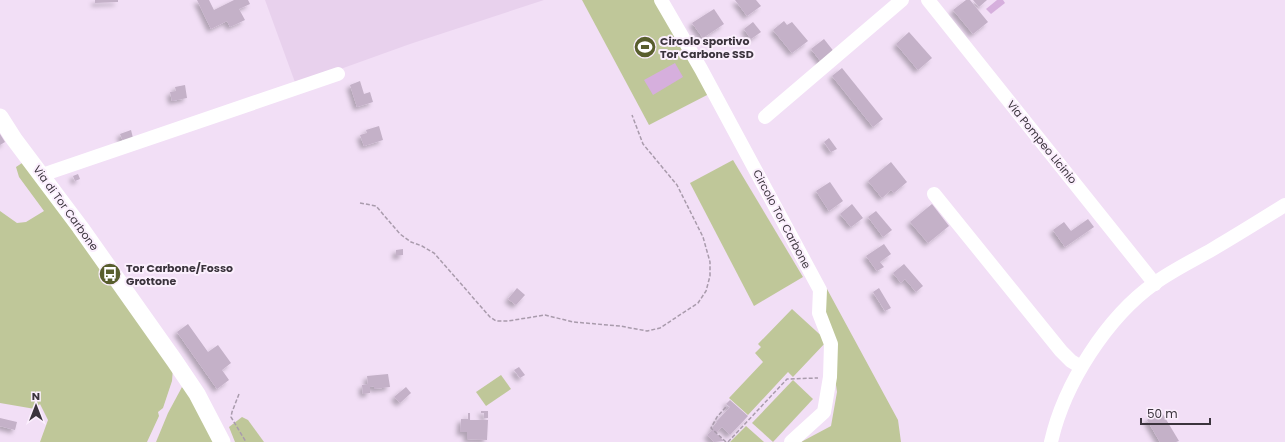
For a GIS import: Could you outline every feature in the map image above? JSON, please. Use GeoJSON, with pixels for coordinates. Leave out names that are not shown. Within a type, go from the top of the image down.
{"type":"FeatureCollection","features":[{"type":"Feature","properties":{"kind":"main road","name":"Via di Tor Carbone"},"geometry":{"type":"LineString","coordinates":[[0,116],[14,139],[42,175],[190,382],[207,411],[222,442]]}},
{"type":"Feature","properties":{"kind":"street","name":"Circolo Tor Carbone"},"geometry":{"type":"LineString","coordinates":[[661,0],[701,69],[820,290],[819,313],[831,344],[830,377],[824,412],[791,442]]}},
{"type":"Feature","properties":{"kind":"street"},"geometry":{"type":"LineString","coordinates":[[765,117],[902,0]]}},
{"type":"Feature","properties":{"kind":"street","name":"Via Pompeo Licinio"},"geometry":{"type":"LineString","coordinates":[[928,0],[1155,284]]}},
{"type":"Feature","properties":{"kind":"street"},"geometry":{"type":"LineString","coordinates":[[42,175],[338,74]]}},
{"type":"Feature","properties":{"kind":"street"},"geometry":{"type":"LineString","coordinates":[[934,194],[1061,351],[1071,361],[1081,366]]}},
{"type":"Feature","properties":{"kind":"street"},"geometry":{"type":"LineString","coordinates":[[1051,442],[1058,416],[1081,366],[1124,310],[1155,284],[1285,205]]}},
{"type":"Feature","properties":{"kind":"path"},"geometry":{"type":"LineString","coordinates":[[360,203],[376,206],[400,234],[411,242],[434,253],[490,317],[496,321],[508,321],[545,315],[573,322],[620,326],[647,331],[660,328],[698,303],[706,291],[710,276],[710,262],[702,237],[677,185],[643,144],[632,115]]}},
{"type":"Feature","properties":{"kind":"path"},"geometry":{"type":"LineString","coordinates":[[726,407],[717,417],[711,428],[727,442],[787,379],[830,377]]}},
{"type":"Feature","properties":{"kind":"path"},"geometry":{"type":"LineString","coordinates":[[239,394],[231,417],[246,442]]}},
{"type":"Feature","properties":{"kind":"shaded area"},"geometry":{"type":"Polygon","coordinates":[[[265,0],[544,0],[410,44],[296,85],[265,0]]]}},
{"type":"Feature","properties":{"kind":"shaded area"},"geometry":{"type":"Polygon","coordinates":[[[997,0],[1003,0],[1005,3],[991,14],[986,9],[997,0]]]}},
{"type":"Feature","properties":{"kind":"shaded area"},"geometry":{"type":"Polygon","coordinates":[[[675,63],[683,77],[653,95],[644,80],[675,63]]]}},
{"type":"Feature","properties":{"kind":"green space","name":"Circolo sportivo Tor Carbone SSD"},"geometry":{"type":"Polygon","coordinates":[[[582,0],[657,0],[709,94],[649,125],[582,0]]]}},
{"type":"Feature","properties":{"kind":"green space"},"geometry":{"type":"Polygon","coordinates":[[[733,160],[803,277],[754,306],[690,183],[733,160]]]}},
{"type":"Feature","properties":{"kind":"green space"},"geometry":{"type":"Polygon","coordinates":[[[25,161],[173,368],[172,381],[163,408],[158,412],[159,416],[147,442],[40,442],[48,420],[40,404],[35,409],[0,403],[0,211],[17,223],[26,222],[44,211],[19,177],[16,167],[25,161]]]}},
{"type":"Feature","properties":{"kind":"green space"},"geometry":{"type":"Polygon","coordinates":[[[827,289],[898,420],[901,442],[801,442],[831,426],[837,392],[830,344],[817,292],[827,289]]]}},
{"type":"Feature","properties":{"kind":"green space"},"geometry":{"type":"Polygon","coordinates":[[[792,309],[827,341],[793,377],[788,372],[748,415],[729,398],[763,362],[755,353],[761,347],[758,344],[792,309]]]}},
{"type":"Feature","properties":{"kind":"green space"},"geometry":{"type":"Polygon","coordinates":[[[501,375],[511,389],[486,406],[476,392],[501,375]]]}},
{"type":"Feature","properties":{"kind":"green space"},"geometry":{"type":"Polygon","coordinates":[[[793,380],[813,399],[773,442],[752,423],[793,380]]]}},
{"type":"Feature","properties":{"kind":"green space"},"geometry":{"type":"Polygon","coordinates":[[[182,387],[188,391],[216,442],[156,442],[168,413],[182,387]]]}},
{"type":"Feature","properties":{"kind":"green space"},"geometry":{"type":"Polygon","coordinates":[[[242,417],[248,420],[264,442],[235,442],[229,427],[242,417]]]}},
{"type":"Feature","properties":{"kind":"green space"},"geometry":{"type":"Polygon","coordinates":[[[746,426],[764,442],[730,442],[746,426]]]}},
{"type":"Feature","properties":{"kind":"building"},"geometry":{"type":"Polygon","coordinates":[[[95,0],[118,0],[118,2],[95,3],[95,0]]]}},
{"type":"Feature","properties":{"kind":"building"},"geometry":{"type":"Polygon","coordinates":[[[197,0],[209,0],[214,10],[234,0],[248,0],[250,4],[239,9],[245,20],[230,27],[227,21],[211,29],[197,0]]]}},
{"type":"Feature","properties":{"kind":"building"},"geometry":{"type":"Polygon","coordinates":[[[735,0],[756,0],[761,6],[747,16],[735,0]]]}},
{"type":"Feature","properties":{"kind":"building"},"geometry":{"type":"Polygon","coordinates":[[[966,0],[970,0],[988,22],[973,34],[953,10],[966,0]]]}},
{"type":"Feature","properties":{"kind":"building"},"geometry":{"type":"Polygon","coordinates":[[[973,0],[987,0],[979,7],[973,0]]]}},
{"type":"Feature","properties":{"kind":"building"},"geometry":{"type":"Polygon","coordinates":[[[714,9],[724,24],[703,38],[692,23],[714,9]]]}},
{"type":"Feature","properties":{"kind":"building"},"geometry":{"type":"Polygon","coordinates":[[[784,21],[787,25],[792,22],[808,41],[792,53],[773,30],[784,21]]]}},
{"type":"Feature","properties":{"kind":"building"},"geometry":{"type":"Polygon","coordinates":[[[753,22],[761,32],[751,39],[744,29],[753,22]]]}},
{"type":"Feature","properties":{"kind":"building"},"geometry":{"type":"Polygon","coordinates":[[[909,32],[932,58],[918,70],[896,44],[909,32]]]}},
{"type":"Feature","properties":{"kind":"building"},"geometry":{"type":"Polygon","coordinates":[[[824,39],[835,53],[822,63],[811,49],[824,39]]]}},
{"type":"Feature","properties":{"kind":"building"},"geometry":{"type":"Polygon","coordinates":[[[842,68],[883,119],[873,127],[832,76],[842,68]]]}},
{"type":"Feature","properties":{"kind":"building"},"geometry":{"type":"Polygon","coordinates":[[[360,81],[364,94],[370,92],[373,102],[357,107],[350,85],[360,81]]]}},
{"type":"Feature","properties":{"kind":"building"},"geometry":{"type":"Polygon","coordinates":[[[185,85],[187,98],[172,101],[170,92],[176,91],[175,87],[185,85]]]}},
{"type":"Feature","properties":{"kind":"building"},"geometry":{"type":"Polygon","coordinates":[[[379,126],[383,140],[364,146],[360,135],[367,133],[366,130],[379,126]]]}},
{"type":"Feature","properties":{"kind":"building"},"geometry":{"type":"Polygon","coordinates":[[[131,130],[133,138],[123,141],[120,134],[131,130]]]}},
{"type":"Feature","properties":{"kind":"building"},"geometry":{"type":"Polygon","coordinates":[[[0,134],[5,142],[0,145],[0,134]]]}},
{"type":"Feature","properties":{"kind":"building"},"geometry":{"type":"Polygon","coordinates":[[[829,138],[837,149],[831,152],[824,142],[829,138]]]}},
{"type":"Feature","properties":{"kind":"building"},"geometry":{"type":"Polygon","coordinates":[[[891,162],[907,182],[894,193],[891,190],[882,198],[868,181],[891,162]]]}},
{"type":"Feature","properties":{"kind":"building"},"geometry":{"type":"Polygon","coordinates":[[[78,174],[80,179],[75,181],[73,176],[78,174]]]}},
{"type":"Feature","properties":{"kind":"building"},"geometry":{"type":"Polygon","coordinates":[[[830,182],[843,201],[829,211],[816,191],[830,182]]]}},
{"type":"Feature","properties":{"kind":"building"},"geometry":{"type":"Polygon","coordinates":[[[852,204],[863,218],[851,227],[840,214],[852,204]]]}},
{"type":"Feature","properties":{"kind":"building"},"geometry":{"type":"Polygon","coordinates":[[[932,204],[949,226],[928,243],[910,222],[932,204]]]}},
{"type":"Feature","properties":{"kind":"building"},"geometry":{"type":"Polygon","coordinates":[[[876,211],[892,230],[883,237],[868,217],[876,211]]]}},
{"type":"Feature","properties":{"kind":"building"},"geometry":{"type":"Polygon","coordinates":[[[1088,219],[1094,227],[1065,247],[1053,230],[1064,222],[1071,231],[1088,219]]]}},
{"type":"Feature","properties":{"kind":"building"},"geometry":{"type":"Polygon","coordinates":[[[884,244],[891,254],[880,262],[884,267],[877,271],[866,256],[884,244]]]}},
{"type":"Feature","properties":{"kind":"building"},"geometry":{"type":"Polygon","coordinates":[[[403,249],[403,255],[396,256],[396,250],[403,249]]]}},
{"type":"Feature","properties":{"kind":"building"},"geometry":{"type":"Polygon","coordinates":[[[904,264],[923,286],[916,292],[905,279],[901,283],[893,273],[904,264]]]}},
{"type":"Feature","properties":{"kind":"building"},"geometry":{"type":"Polygon","coordinates":[[[517,288],[525,295],[516,305],[508,299],[517,288]]]}},
{"type":"Feature","properties":{"kind":"building"},"geometry":{"type":"Polygon","coordinates":[[[879,288],[891,308],[885,311],[873,292],[879,288]]]}},
{"type":"Feature","properties":{"kind":"building"},"geometry":{"type":"Polygon","coordinates":[[[188,324],[208,352],[218,345],[231,363],[222,370],[229,380],[217,389],[177,332],[188,324]]]}},
{"type":"Feature","properties":{"kind":"building"},"geometry":{"type":"Polygon","coordinates":[[[519,367],[525,375],[520,378],[514,370],[519,367]]]}},
{"type":"Feature","properties":{"kind":"building"},"geometry":{"type":"Polygon","coordinates":[[[388,374],[390,387],[374,389],[374,386],[370,387],[370,393],[363,394],[362,385],[368,384],[367,376],[388,374]]]}},
{"type":"Feature","properties":{"kind":"building"},"geometry":{"type":"Polygon","coordinates":[[[406,387],[411,393],[400,403],[394,397],[406,387]]]}},
{"type":"Feature","properties":{"kind":"building"},"geometry":{"type":"Polygon","coordinates":[[[730,400],[748,416],[730,435],[722,427],[716,433],[724,441],[714,442],[707,435],[713,429],[712,428],[716,422],[730,407],[726,404],[730,400]]]}},
{"type":"Feature","properties":{"kind":"building"},"geometry":{"type":"Polygon","coordinates":[[[481,411],[488,411],[488,418],[484,418],[484,413],[481,413],[481,411]]]}},
{"type":"Feature","properties":{"kind":"building"},"geometry":{"type":"Polygon","coordinates":[[[1161,411],[1179,441],[1160,442],[1147,420],[1161,411]]]}},
{"type":"Feature","properties":{"kind":"building"},"geometry":{"type":"Polygon","coordinates":[[[468,413],[470,413],[470,420],[488,420],[487,440],[467,439],[467,432],[460,432],[461,419],[468,419],[468,413]]]}},
{"type":"Feature","properties":{"kind":"building"},"geometry":{"type":"Polygon","coordinates":[[[0,418],[17,422],[15,430],[0,426],[0,418]]]}},
{"type":"Feature","properties":{"kind":"place","name":"Circolo sportivo Tor Carbone SSD"},"geometry":{"type":"Point","coordinates":[645,47]}},
{"type":"Feature","properties":{"kind":"place","name":"Tor Carbone/Fosso Grottone"},"geometry":{"type":"Point","coordinates":[110,274]}}]}
